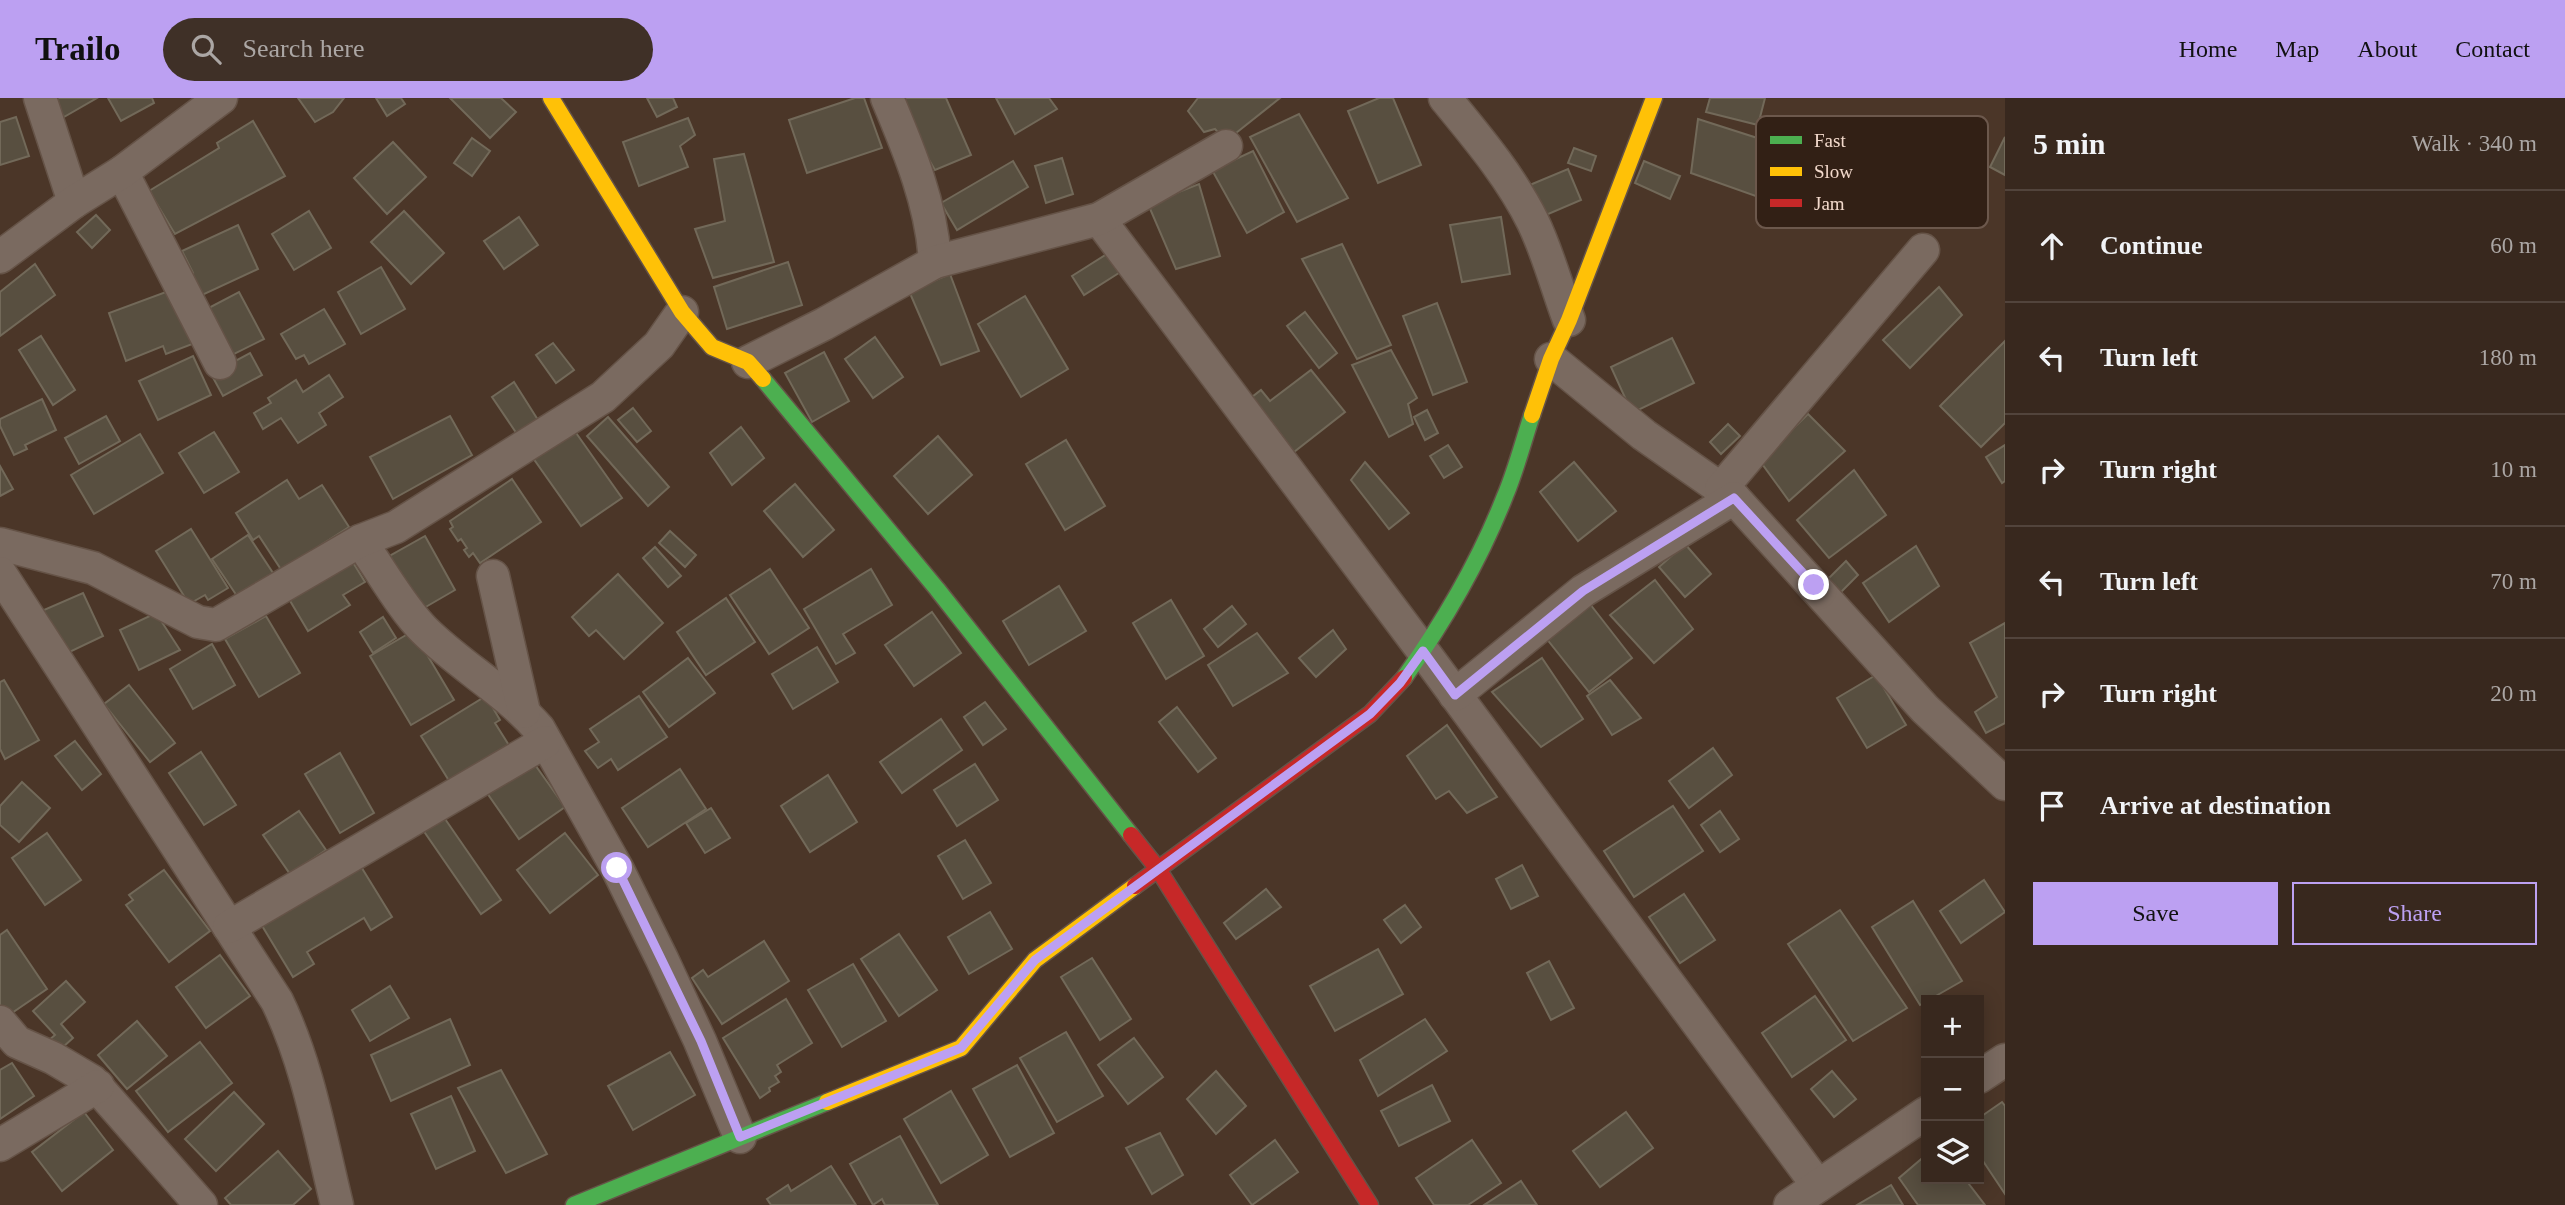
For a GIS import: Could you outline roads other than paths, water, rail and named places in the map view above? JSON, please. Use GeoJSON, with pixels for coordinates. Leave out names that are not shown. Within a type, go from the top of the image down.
{"type":"FeatureCollection","features":[{"type":"Feature","properties":{"kind":"street"},"geometry":{"type":"LineString","coordinates":[[40,98],[74,202]]}},
{"type":"Feature","properties":{"kind":"street"},"geometry":{"type":"LineString","coordinates":[[0,257],[74,202],[122,172],[221,98]]}},
{"type":"Feature","properties":{"kind":"street"},"geometry":{"type":"LineString","coordinates":[[551,98],[682,312],[712,347],[748,362],[937,589],[1158,869],[1370,1205]]}},
{"type":"Feature","properties":{"kind":"street"},"geometry":{"type":"LineString","coordinates":[[887,98],[922,193],[934,236],[934,262]]}},
{"type":"Feature","properties":{"kind":"street"},"geometry":{"type":"LineString","coordinates":[[1445,98],[1503,171],[1523,204],[1534,225],[1569,320]]}},
{"type":"Feature","properties":{"kind":"street"},"geometry":{"type":"LineString","coordinates":[[574,1205],[961,1048],[1035,960],[1370,714],[1400,683],[1423,651],[1469,573],[1505,496],[1551,359],[1569,320],[1654,98]]}},
{"type":"Feature","properties":{"kind":"street"},"geometry":{"type":"LineString","coordinates":[[748,362],[824,324],[934,262],[1099,219],[1226,146]]}},
{"type":"Feature","properties":{"kind":"street"},"geometry":{"type":"LineString","coordinates":[[122,172],[220,363]]}},
{"type":"Feature","properties":{"kind":"street"},"geometry":{"type":"LineString","coordinates":[[1099,219],[1423,651],[1818,1186]]}},
{"type":"Feature","properties":{"kind":"street"},"geometry":{"type":"LineString","coordinates":[[1455,695],[1583,591],[1728,494],[1923,250]]}},
{"type":"Feature","properties":{"kind":"street"},"geometry":{"type":"LineString","coordinates":[[0,544],[93,568],[198,622],[216,625],[360,541],[396,527],[603,397],[659,345],[682,312]]}},
{"type":"Feature","properties":{"kind":"street"},"geometry":{"type":"LineString","coordinates":[[1551,359],[1644,435],[1728,494],[1925,709],[2005,784]]}},
{"type":"Feature","properties":{"kind":"street"},"geometry":{"type":"LineString","coordinates":[[360,541],[421,627],[451,656],[524,712],[539,729],[617,868],[701,1041],[740,1137]]}},
{"type":"Feature","properties":{"kind":"street"},"geometry":{"type":"LineString","coordinates":[[0,573],[277,1001],[303,1064],[337,1205]]}},
{"type":"Feature","properties":{"kind":"street"},"geometry":{"type":"LineString","coordinates":[[493,576],[524,712]]}},
{"type":"Feature","properties":{"kind":"street"},"geometry":{"type":"LineString","coordinates":[[229,927],[545,742]]}},
{"type":"Feature","properties":{"kind":"street"},"geometry":{"type":"LineString","coordinates":[[0,1022],[18,1042],[72,1068],[98,1086],[201,1205]]}},
{"type":"Feature","properties":{"kind":"street"},"geometry":{"type":"LineString","coordinates":[[1984,1074],[2005,1060]]}},
{"type":"Feature","properties":{"kind":"street"},"geometry":{"type":"LineString","coordinates":[[0,1145],[98,1086]]}},
{"type":"Feature","properties":{"kind":"street"},"geometry":{"type":"LineString","coordinates":[[1790,1205],[1921,1116]]}}]}
